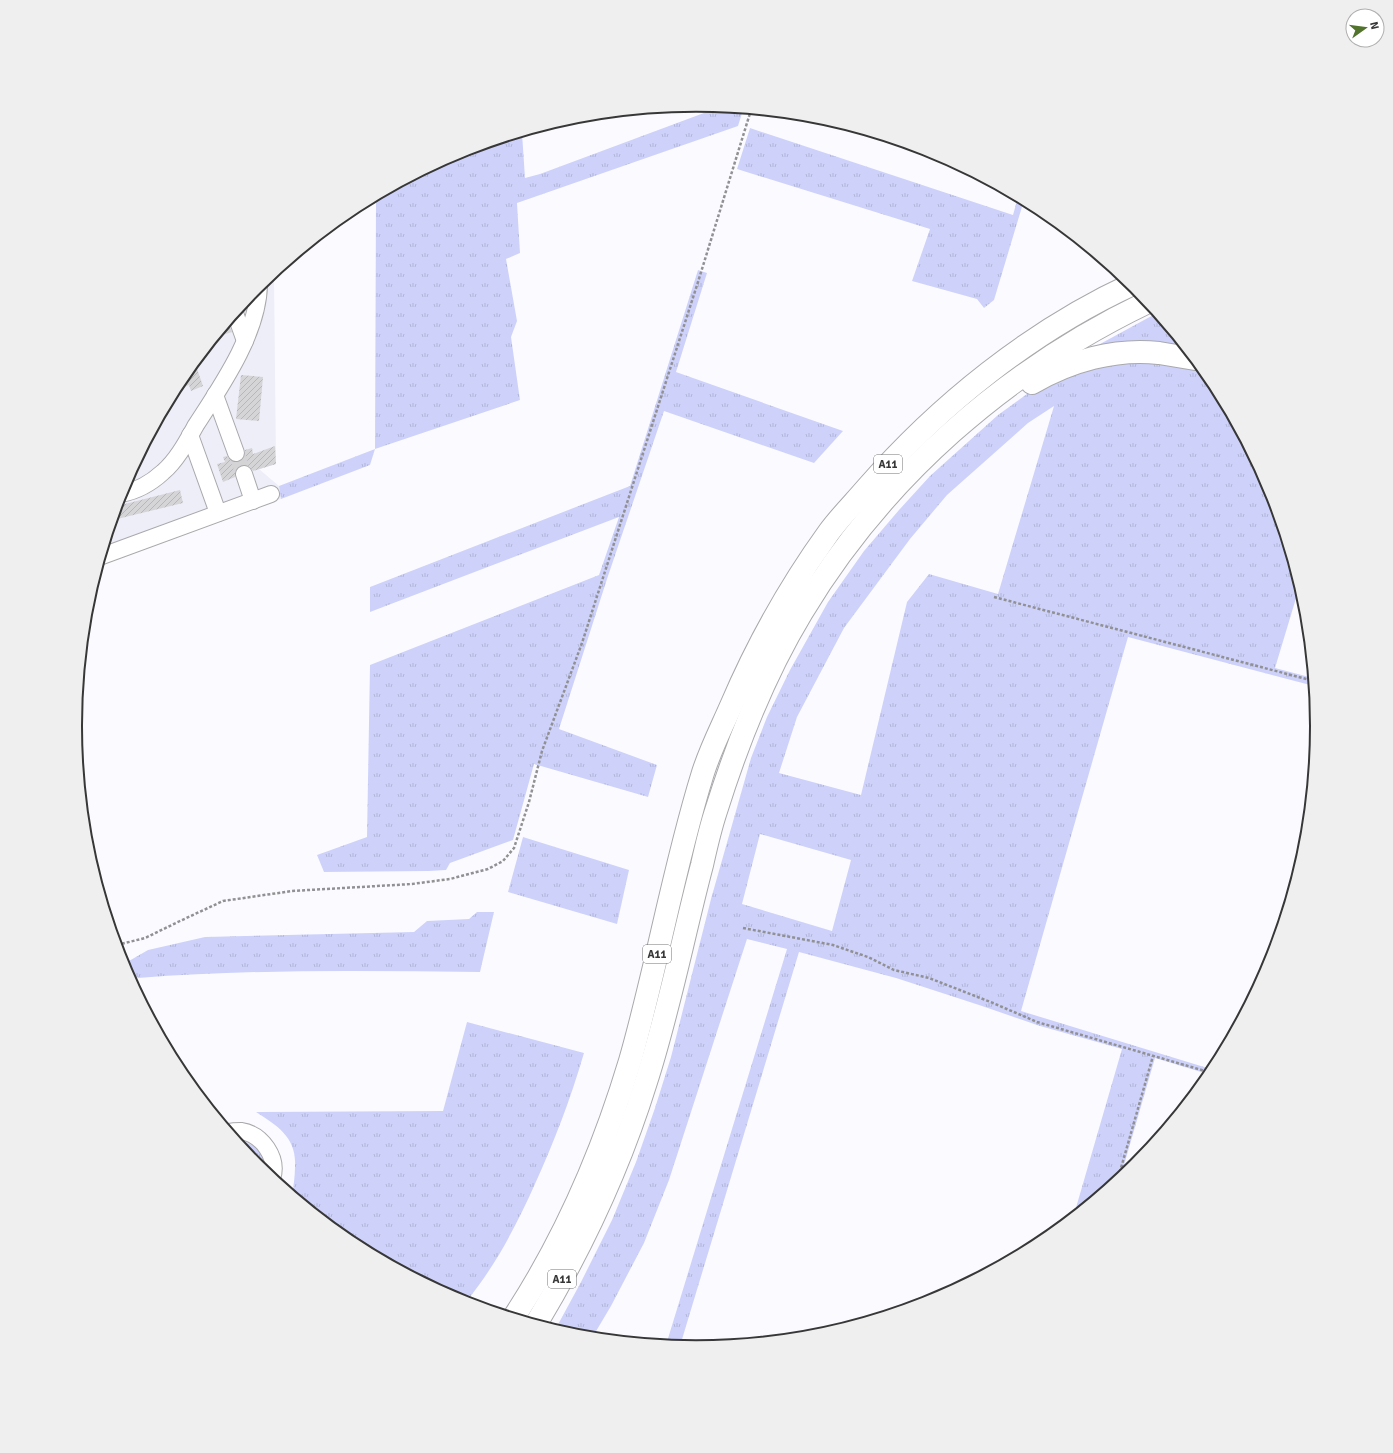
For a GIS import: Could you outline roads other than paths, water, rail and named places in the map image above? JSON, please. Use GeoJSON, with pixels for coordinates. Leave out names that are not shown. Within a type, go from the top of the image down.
{"type":"FeatureCollection","features":[{"type":"Feature","properties":{"kind":"highway"},"geometry":{"type":"LineString","coordinates":[[1032,342],[1042,326],[1050,318],[1118,280]]}},
{"type":"Feature","properties":{"kind":"highway","name":"A11"},"geometry":{"type":"LineString","coordinates":[[516,1313],[532,1290],[577,1203],[608,1127],[630,1061],[652,977],[688,825],[704,771],[745,672],[775,616],[830,530],[881,471],[916,435],[968,388],[1032,342],[1082,311],[1126,287]]}},
{"type":"Feature","properties":{"kind":"highway","name":"A11"},"geometry":{"type":"LineString","coordinates":[[538,1320],[587,1233],[622,1154],[647,1081],[715,813],[752,710],[803,611],[842,554],[888,496],[936,445],[998,393],[1059,350],[1143,305]]}},
{"type":"Feature","properties":{"kind":"highway"},"geometry":{"type":"LineString","coordinates":[[936,445],[960,436],[1032,383],[1049,373],[1068,365],[1114,353],[1158,353],[1188,358]]}},
{"type":"Feature","properties":{"kind":"highway"},"geometry":{"type":"LineString","coordinates":[[550,1323],[573,1282],[587,1233]]}},
{"type":"Feature","properties":{"kind":"highway"},"geometry":{"type":"LineString","coordinates":[[510,1312],[532,1290]]}},
{"type":"Feature","properties":{"kind":"street"},"geometry":{"type":"LineString","coordinates":[[128,493],[149,484],[164,471],[176,457],[215,395],[245,341],[254,320],[259,295]]}},
{"type":"Feature","properties":{"kind":"street"},"geometry":{"type":"LineString","coordinates":[[237,318],[245,341]]}},
{"type":"Feature","properties":{"kind":"street"},"geometry":{"type":"LineString","coordinates":[[215,395],[236,453]]}},
{"type":"Feature","properties":{"kind":"street"},"geometry":{"type":"LineString","coordinates":[[190,435],[218,513]]}},
{"type":"Feature","properties":{"kind":"street"},"geometry":{"type":"LineString","coordinates":[[244,474],[253,501]]}},
{"type":"Feature","properties":{"kind":"street"},"geometry":{"type":"LineString","coordinates":[[107,554],[270,494]]}},
{"type":"Feature","properties":{"kind":"street"},"geometry":{"type":"LineString","coordinates":[[233,1131],[242,1131],[253,1135],[263,1142],[270,1152],[274,1163],[273,1171]]}},
{"type":"Feature","properties":{"kind":"tunnel"},"geometry":{"type":"LineString","coordinates":[[236,453],[244,474]]}}]}
